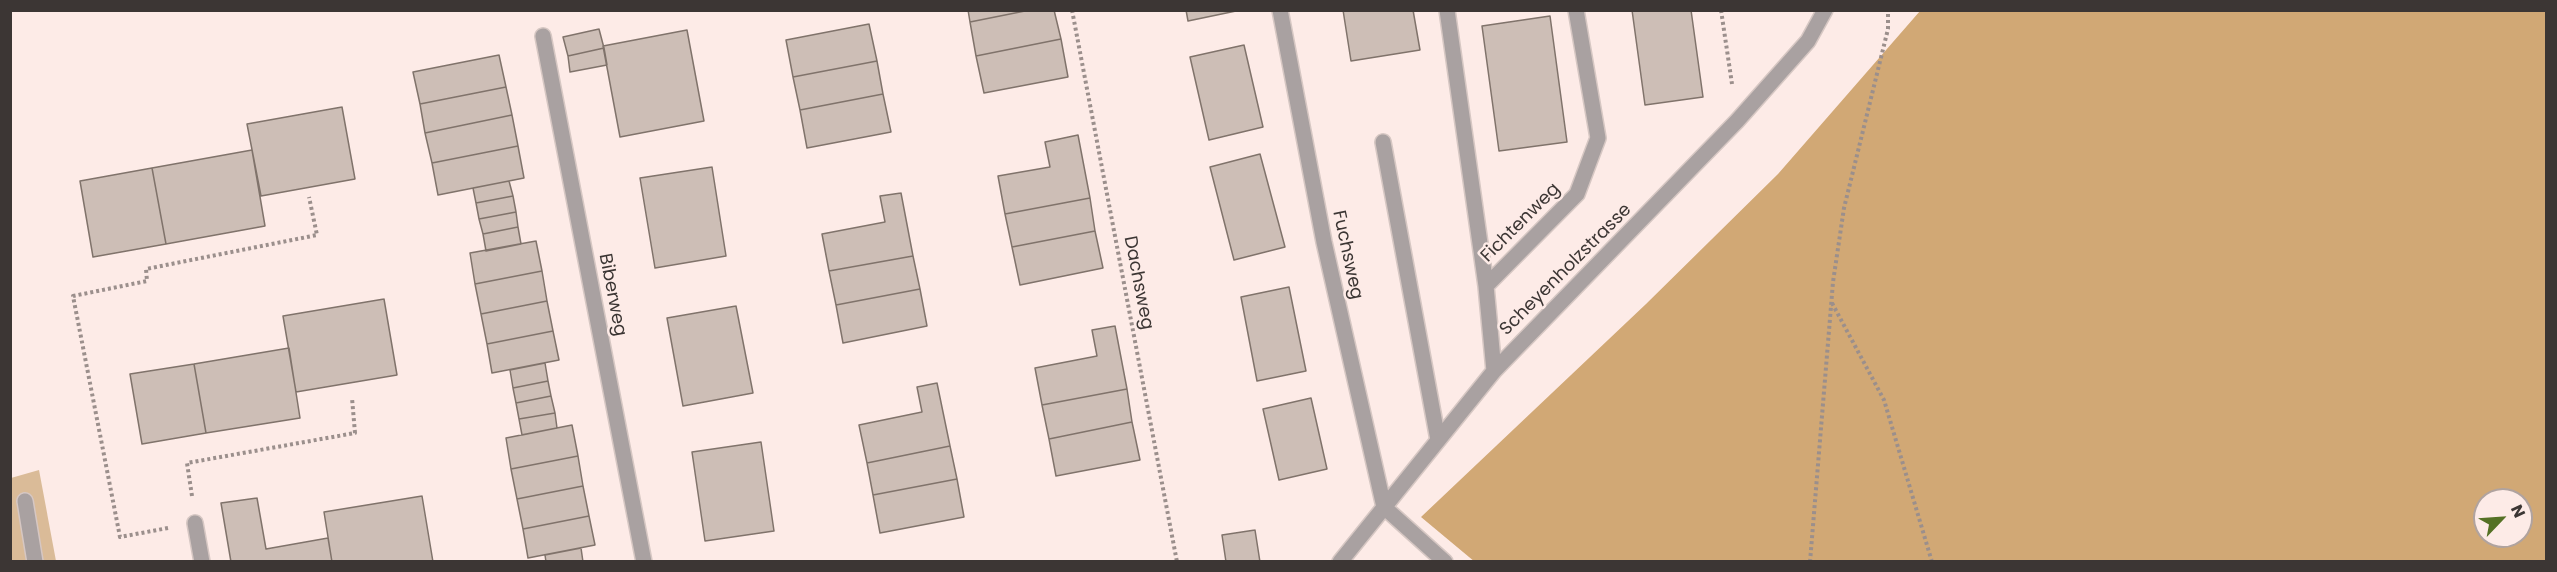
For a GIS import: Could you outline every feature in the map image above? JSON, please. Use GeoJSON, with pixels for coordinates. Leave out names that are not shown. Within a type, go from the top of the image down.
{"type":"FeatureCollection","features":[{"type":"Feature","properties":{"kind":"street","name":"Fuchsweg"},"geometry":{"type":"LineString","coordinates":[[1280,10],[1324,242],[1384,507]]}},
{"type":"Feature","properties":{"kind":"street","name":"Fichtenweg"},"geometry":{"type":"LineString","coordinates":[[1447,10],[1486,286],[1494,371]]}},
{"type":"Feature","properties":{"kind":"street","name":"Fichtenweg"},"geometry":{"type":"LineString","coordinates":[[1486,286],[1578,194],[1598,138],[1576,10]]}},
{"type":"Feature","properties":{"kind":"street","name":"Scheyenholzstrasse"},"geometry":{"type":"LineString","coordinates":[[1340,561],[1494,371],[1737,121],[1808,41],[1825,10]]}},
{"type":"Feature","properties":{"kind":"street","name":"Biberweg"},"geometry":{"type":"LineString","coordinates":[[543,36],[644,561]]}},
{"type":"Feature","properties":{"kind":"street"},"geometry":{"type":"LineString","coordinates":[[1383,142],[1438,440]]}},
{"type":"Feature","properties":{"kind":"street"},"geometry":{"type":"LineString","coordinates":[[25,501],[35,561]]}},
{"type":"Feature","properties":{"kind":"street"},"geometry":{"type":"LineString","coordinates":[[1384,507],[1445,561]]}},
{"type":"Feature","properties":{"kind":"street"},"geometry":{"type":"LineString","coordinates":[[195,523],[202,561]]}},
{"type":"Feature","properties":{"kind":"path","name":"Dachsweg"},"geometry":{"type":"LineString","coordinates":[[1072,10],[1177,561]]}},
{"type":"Feature","properties":{"kind":"path"},"geometry":{"type":"LineString","coordinates":[[1721,10],[1737,121]]}},
{"type":"Feature","properties":{"kind":"path"},"geometry":{"type":"LineString","coordinates":[[1810,561],[1832,302],[1844,208],[1888,29],[1888,10]]}},
{"type":"Feature","properties":{"kind":"path"},"geometry":{"type":"LineString","coordinates":[[309,197],[317,235],[146,269],[147,281],[73,296],[120,537],[195,523],[188,463],[355,433],[352,398]]}},
{"type":"Feature","properties":{"kind":"path"},"geometry":{"type":"LineString","coordinates":[[1832,302],[1884,400],[1932,561]]}},
{"type":"Feature","properties":{"kind":"shaded area"},"geometry":{"type":"Polygon","coordinates":[[[1920,11],[2546,11],[2546,561],[1475,562],[1421,517],[1646,304],[1778,174],[1920,11]]]}},
{"type":"Feature","properties":{"kind":"shaded area"},"geometry":{"type":"Polygon","coordinates":[[[39,470],[56,561],[11,562],[11,478],[39,470]]]}},
{"type":"Feature","properties":{"kind":"building"},"geometry":{"type":"Polygon","coordinates":[[[968,10],[1030,10],[970,22],[968,10]]]}},
{"type":"Feature","properties":{"kind":"building"},"geometry":{"type":"Polygon","coordinates":[[[1030,10],[1054,10],[1061,39],[976,56],[970,22],[1030,10]]]}},
{"type":"Feature","properties":{"kind":"building"},"geometry":{"type":"Polygon","coordinates":[[[1186,10],[1236,10],[1236,11],[1188,21],[1186,10]]]}},
{"type":"Feature","properties":{"kind":"building"},"geometry":{"type":"Polygon","coordinates":[[[1343,10],[1413,10],[1420,50],[1351,61],[1343,10]]]}},
{"type":"Feature","properties":{"kind":"building"},"geometry":{"type":"Polygon","coordinates":[[[1632,10],[1691,10],[1703,97],[1645,105],[1632,10]]]}},
{"type":"Feature","properties":{"kind":"building"},"geometry":{"type":"Polygon","coordinates":[[[1550,16],[1567,142],[1499,151],[1482,26],[1550,16]]]}},
{"type":"Feature","properties":{"kind":"building"},"geometry":{"type":"Polygon","coordinates":[[[869,24],[877,61],[793,77],[786,40],[869,24]]]}},
{"type":"Feature","properties":{"kind":"building"},"geometry":{"type":"Polygon","coordinates":[[[599,29],[604,48],[568,56],[563,37],[599,29]]]}},
{"type":"Feature","properties":{"kind":"building"},"geometry":{"type":"Polygon","coordinates":[[[687,30],[704,121],[620,137],[603,46],[687,30]]]}},
{"type":"Feature","properties":{"kind":"building"},"geometry":{"type":"Polygon","coordinates":[[[1061,39],[1068,77],[984,93],[976,56],[1061,39]]]}},
{"type":"Feature","properties":{"kind":"building"},"geometry":{"type":"Polygon","coordinates":[[[1244,45],[1263,127],[1209,140],[1190,57],[1244,45]]]}},
{"type":"Feature","properties":{"kind":"building"},"geometry":{"type":"Polygon","coordinates":[[[604,48],[607,65],[570,72],[568,56],[604,48]]]}},
{"type":"Feature","properties":{"kind":"building"},"geometry":{"type":"Polygon","coordinates":[[[499,55],[506,87],[420,104],[413,72],[499,55]]]}},
{"type":"Feature","properties":{"kind":"building"},"geometry":{"type":"Polygon","coordinates":[[[877,61],[883,94],[800,110],[793,77],[877,61]]]}},
{"type":"Feature","properties":{"kind":"building"},"geometry":{"type":"Polygon","coordinates":[[[506,87],[512,115],[425,133],[420,104],[506,87]]]}},
{"type":"Feature","properties":{"kind":"building"},"geometry":{"type":"Polygon","coordinates":[[[883,94],[891,132],[807,148],[800,110],[883,94]]]}},
{"type":"Feature","properties":{"kind":"building"},"geometry":{"type":"Polygon","coordinates":[[[342,107],[355,179],[261,196],[247,124],[342,107]]]}},
{"type":"Feature","properties":{"kind":"building"},"geometry":{"type":"Polygon","coordinates":[[[512,115],[518,146],[432,163],[425,133],[512,115]]]}},
{"type":"Feature","properties":{"kind":"building"},"geometry":{"type":"Polygon","coordinates":[[[1078,135],[1090,198],[1005,214],[998,176],[1050,167],[1045,142],[1078,135]]]}},
{"type":"Feature","properties":{"kind":"building"},"geometry":{"type":"Polygon","coordinates":[[[518,146],[524,178],[438,195],[432,163],[518,146]]]}},
{"type":"Feature","properties":{"kind":"building"},"geometry":{"type":"Polygon","coordinates":[[[252,150],[265,226],[166,244],[152,168],[252,150]]]}},
{"type":"Feature","properties":{"kind":"building"},"geometry":{"type":"Polygon","coordinates":[[[1260,154],[1285,247],[1234,260],[1210,167],[1260,154]]]}},
{"type":"Feature","properties":{"kind":"building"},"geometry":{"type":"Polygon","coordinates":[[[712,167],[726,256],[655,268],[640,178],[712,167]]]}},
{"type":"Feature","properties":{"kind":"building"},"geometry":{"type":"Polygon","coordinates":[[[152,168],[166,244],[93,257],[80,181],[152,168]]]}},
{"type":"Feature","properties":{"kind":"building"},"geometry":{"type":"Polygon","coordinates":[[[509,181],[513,196],[476,203],[473,188],[509,181]]]}},
{"type":"Feature","properties":{"kind":"building"},"geometry":{"type":"Polygon","coordinates":[[[901,193],[913,256],[829,271],[822,234],[885,222],[880,196],[901,193]]]}},
{"type":"Feature","properties":{"kind":"building"},"geometry":{"type":"Polygon","coordinates":[[[513,196],[516,212],[479,219],[476,203],[513,196]]]}},
{"type":"Feature","properties":{"kind":"building"},"geometry":{"type":"Polygon","coordinates":[[[1090,198],[1095,231],[1012,247],[1005,214],[1090,198]]]}},
{"type":"Feature","properties":{"kind":"building"},"geometry":{"type":"Polygon","coordinates":[[[516,212],[518,227],[483,234],[479,219],[516,212]]]}},
{"type":"Feature","properties":{"kind":"building"},"geometry":{"type":"Polygon","coordinates":[[[518,227],[521,244],[486,251],[483,234],[518,227]]]}},
{"type":"Feature","properties":{"kind":"building"},"geometry":{"type":"Polygon","coordinates":[[[1095,231],[1103,268],[1020,285],[1012,247],[1095,231]]]}},
{"type":"Feature","properties":{"kind":"building"},"geometry":{"type":"Polygon","coordinates":[[[536,241],[542,271],[475,284],[470,253],[536,241]]]}},
{"type":"Feature","properties":{"kind":"building"},"geometry":{"type":"Polygon","coordinates":[[[913,256],[920,289],[836,305],[829,271],[913,256]]]}},
{"type":"Feature","properties":{"kind":"building"},"geometry":{"type":"Polygon","coordinates":[[[542,271],[547,301],[481,314],[475,284],[542,271]]]}},
{"type":"Feature","properties":{"kind":"building"},"geometry":{"type":"Polygon","coordinates":[[[1289,287],[1306,371],[1257,381],[1241,297],[1289,287]]]}},
{"type":"Feature","properties":{"kind":"building"},"geometry":{"type":"Polygon","coordinates":[[[920,289],[927,326],[843,343],[836,305],[920,289]]]}},
{"type":"Feature","properties":{"kind":"building"},"geometry":{"type":"Polygon","coordinates":[[[384,299],[397,375],[296,392],[283,316],[384,299]]]}},
{"type":"Feature","properties":{"kind":"building"},"geometry":{"type":"Polygon","coordinates":[[[547,301],[553,331],[487,344],[481,314],[547,301]]]}},
{"type":"Feature","properties":{"kind":"building"},"geometry":{"type":"Polygon","coordinates":[[[736,306],[753,393],[683,406],[667,318],[736,306]]]}},
{"type":"Feature","properties":{"kind":"building"},"geometry":{"type":"Polygon","coordinates":[[[1115,326],[1127,389],[1042,405],[1035,368],[1097,356],[1092,330],[1115,326]]]}},
{"type":"Feature","properties":{"kind":"building"},"geometry":{"type":"Polygon","coordinates":[[[553,331],[559,360],[492,373],[487,344],[553,331]]]}},
{"type":"Feature","properties":{"kind":"building"},"geometry":{"type":"Polygon","coordinates":[[[289,348],[300,418],[206,433],[194,364],[289,348]]]}},
{"type":"Feature","properties":{"kind":"building"},"geometry":{"type":"Polygon","coordinates":[[[545,363],[548,381],[513,388],[510,370],[545,363]]]}},
{"type":"Feature","properties":{"kind":"building"},"geometry":{"type":"Polygon","coordinates":[[[194,364],[206,433],[142,444],[130,374],[194,364]]]}},
{"type":"Feature","properties":{"kind":"building"},"geometry":{"type":"Polygon","coordinates":[[[548,381],[551,396],[516,403],[513,388],[548,381]]]}},
{"type":"Feature","properties":{"kind":"building"},"geometry":{"type":"Polygon","coordinates":[[[937,383],[950,446],[867,463],[859,425],[922,412],[917,387],[937,383]]]}},
{"type":"Feature","properties":{"kind":"building"},"geometry":{"type":"Polygon","coordinates":[[[1127,389],[1132,422],[1049,439],[1042,405],[1127,389]]]}},
{"type":"Feature","properties":{"kind":"building"},"geometry":{"type":"Polygon","coordinates":[[[551,396],[555,413],[519,419],[516,403],[551,396]]]}},
{"type":"Feature","properties":{"kind":"building"},"geometry":{"type":"Polygon","coordinates":[[[1311,398],[1327,469],[1279,480],[1263,409],[1311,398]]]}},
{"type":"Feature","properties":{"kind":"building"},"geometry":{"type":"Polygon","coordinates":[[[555,413],[557,428],[522,435],[519,419],[555,413]]]}},
{"type":"Feature","properties":{"kind":"building"},"geometry":{"type":"Polygon","coordinates":[[[1132,422],[1140,460],[1056,476],[1049,439],[1132,422]]]}},
{"type":"Feature","properties":{"kind":"building"},"geometry":{"type":"Polygon","coordinates":[[[572,425],[578,456],[511,469],[506,438],[572,425]]]}},
{"type":"Feature","properties":{"kind":"building"},"geometry":{"type":"Polygon","coordinates":[[[761,442],[774,531],[705,541],[692,452],[761,442]]]}},
{"type":"Feature","properties":{"kind":"building"},"geometry":{"type":"Polygon","coordinates":[[[950,446],[957,479],[873,495],[867,463],[950,446]]]}},
{"type":"Feature","properties":{"kind":"building"},"geometry":{"type":"Polygon","coordinates":[[[578,456],[583,486],[517,499],[511,469],[578,456]]]}},
{"type":"Feature","properties":{"kind":"building"},"geometry":{"type":"Polygon","coordinates":[[[957,479],[964,517],[880,533],[873,495],[957,479]]]}},
{"type":"Feature","properties":{"kind":"building"},"geometry":{"type":"Polygon","coordinates":[[[583,486],[589,516],[523,529],[517,499],[583,486]]]}},
{"type":"Feature","properties":{"kind":"building"},"geometry":{"type":"Polygon","coordinates":[[[422,496],[433,562],[332,562],[324,512],[422,496]]]}},
{"type":"Feature","properties":{"kind":"building"},"geometry":{"type":"Polygon","coordinates":[[[257,498],[266,549],[328,538],[332,562],[231,562],[221,503],[257,498]]]}},
{"type":"Feature","properties":{"kind":"building"},"geometry":{"type":"Polygon","coordinates":[[[589,516],[595,545],[528,558],[523,529],[589,516]]]}},
{"type":"Feature","properties":{"kind":"building"},"geometry":{"type":"Polygon","coordinates":[[[1255,530],[1260,562],[1226,562],[1222,535],[1255,530]]]}},
{"type":"Feature","properties":{"kind":"building"},"geometry":{"type":"Polygon","coordinates":[[[581,548],[583,562],[546,562],[545,555],[581,548]]]}}]}
